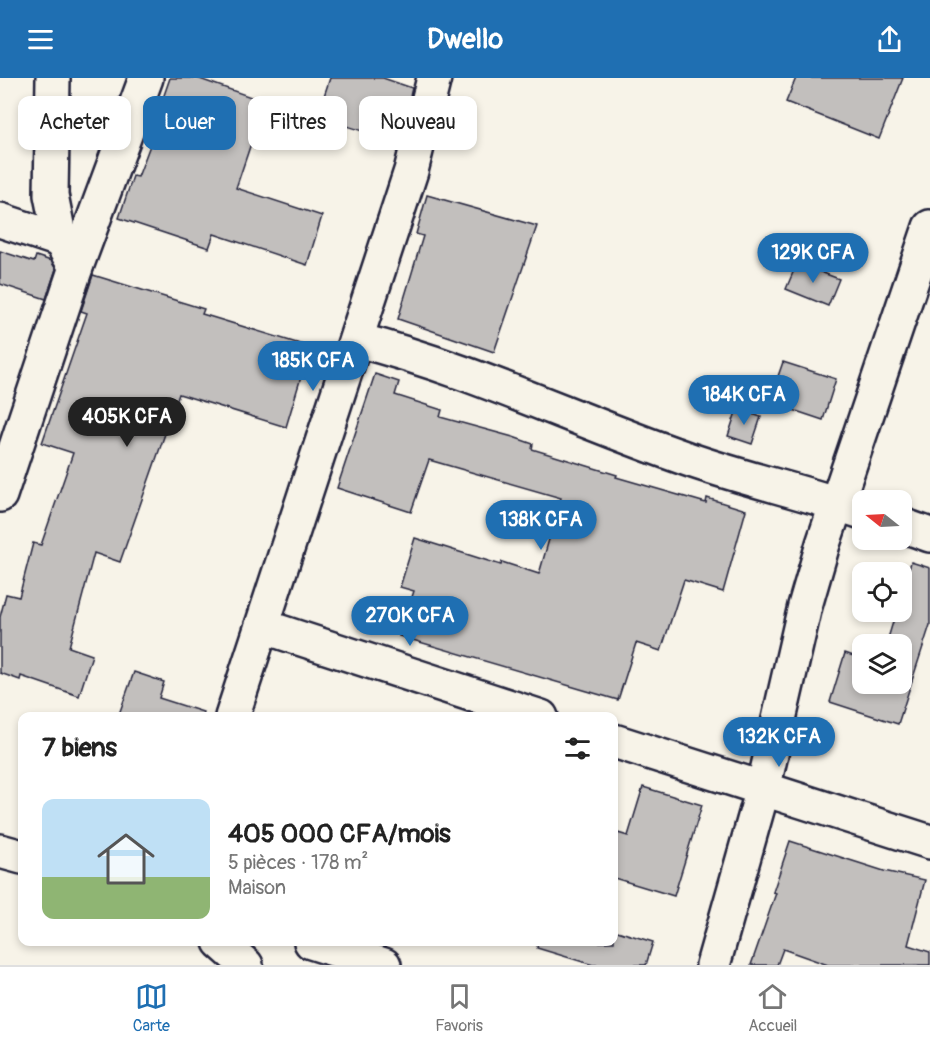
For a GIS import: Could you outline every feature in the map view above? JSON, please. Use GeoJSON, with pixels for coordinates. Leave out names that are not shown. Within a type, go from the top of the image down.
{"type":"FeatureCollection","features":[{"type":"Feature","properties":{"kind":"street"},"geometry":{"type":"LineString","coordinates":[[53,78],[51,195],[60,240],[76,267]]}},
{"type":"Feature","properties":{"kind":"street"},"geometry":{"type":"LineString","coordinates":[[0,495],[76,267],[146,78]]}},
{"type":"Feature","properties":{"kind":"street"},"geometry":{"type":"LineString","coordinates":[[234,712],[411,171],[434,78]]}},
{"type":"Feature","properties":{"kind":"street"},"geometry":{"type":"LineString","coordinates":[[0,220],[60,240]]}},
{"type":"Feature","properties":{"kind":"street"},"geometry":{"type":"LineString","coordinates":[[713,965],[763,789],[805,606],[850,508],[930,227]]}},
{"type":"Feature","properties":{"kind":"street"},"geometry":{"type":"LineString","coordinates":[[357,340],[417,355],[557,407],[680,457],[850,508]]}},
{"type":"Feature","properties":{"kind":"street"},"geometry":{"type":"LineString","coordinates":[[912,529],[930,535]]}},
{"type":"Feature","properties":{"kind":"street"},"geometry":{"type":"LineString","coordinates":[[262,626],[526,712]]}},
{"type":"Feature","properties":{"kind":"street"},"geometry":{"type":"LineString","coordinates":[[618,742],[930,842]]}},
{"type":"Feature","properties":{"kind":"street"},"geometry":{"type":"LineString","coordinates":[[0,851],[18,856]]}},
{"type":"Feature","properties":{"kind":"street"},"geometry":{"type":"LineString","coordinates":[[225,946],[246,965]]}},
{"type":"Feature","properties":{"kind":"street"},"geometry":{"type":"LineString","coordinates":[[324,946],[384,965]]}},
{"type":"Feature","properties":{"kind":"building"},"geometry":{"type":"Polygon","coordinates":[[[170,78],[197,78],[248,96],[249,150],[236,188],[322,216],[307,265],[214,234],[209,248],[119,218],[133,176],[138,177],[148,150],[236,150],[236,96],[164,96],[170,78]]]}},
{"type":"Feature","properties":{"kind":"building"},"geometry":{"type":"Polygon","coordinates":[[[330,78],[383,78],[412,88],[410,96],[359,96],[359,130],[347,126],[347,96],[324,96],[330,78]]]}},
{"type":"Feature","properties":{"kind":"building"},"geometry":{"type":"Polygon","coordinates":[[[796,78],[903,78],[879,139],[786,102],[796,78]]]}},
{"type":"Feature","properties":{"kind":"building"},"geometry":{"type":"Polygon","coordinates":[[[427,195],[537,226],[494,352],[398,319],[423,236],[416,234],[427,195]]]}},
{"type":"Feature","properties":{"kind":"building"},"geometry":{"type":"Polygon","coordinates":[[[0,251],[34,262],[36,256],[51,261],[56,269],[46,299],[0,284],[0,251]]]}},
{"type":"Feature","properties":{"kind":"building"},"geometry":{"type":"Polygon","coordinates":[[[797,263],[839,279],[828,306],[786,289],[797,263]]]}},
{"type":"Feature","properties":{"kind":"building"},"geometry":{"type":"Polygon","coordinates":[[[93,275],[204,309],[202,314],[310,347],[286,427],[179,394],[120,562],[94,553],[69,647],[92,655],[79,696],[21,676],[20,680],[0,673],[0,617],[6,594],[19,597],[33,543],[41,545],[73,453],[42,443],[87,313],[81,311],[93,275]]]}},
{"type":"Feature","properties":{"kind":"building"},"geometry":{"type":"Polygon","coordinates":[[[783,362],[836,379],[823,420],[769,402],[783,362]]]}},
{"type":"Feature","properties":{"kind":"building"},"geometry":{"type":"Polygon","coordinates":[[[375,374],[399,382],[395,395],[442,410],[440,417],[513,437],[533,444],[532,449],[617,475],[616,477],[706,503],[707,498],[746,510],[723,592],[684,580],[661,651],[636,643],[618,700],[399,636],[414,591],[400,587],[415,538],[501,565],[502,562],[539,574],[561,498],[429,460],[411,512],[337,488],[375,374]]]}},
{"type":"Feature","properties":{"kind":"building"},"geometry":{"type":"Polygon","coordinates":[[[737,409],[761,417],[752,444],[728,436],[737,409]]]}},
{"type":"Feature","properties":{"kind":"building"},"geometry":{"type":"Polygon","coordinates":[[[912,562],[930,568],[930,625],[912,681],[912,634],[889,634],[893,622],[912,622],[912,562]]]}},
{"type":"Feature","properties":{"kind":"building"},"geometry":{"type":"Polygon","coordinates":[[[845,653],[852,655],[852,694],[908,694],[898,724],[830,702],[845,653]]]}},
{"type":"Feature","properties":{"kind":"building"},"geometry":{"type":"Polygon","coordinates":[[[134,672],[164,682],[159,698],[203,712],[120,712],[134,672]]]}},
{"type":"Feature","properties":{"kind":"building"},"geometry":{"type":"Polygon","coordinates":[[[643,787],[702,805],[674,896],[618,879],[618,833],[628,836],[643,787]]]}},
{"type":"Feature","properties":{"kind":"building"},"geometry":{"type":"Polygon","coordinates":[[[790,841],[884,871],[925,880],[908,945],[930,952],[930,965],[828,965],[783,949],[777,965],[751,965],[776,893],[773,892],[790,841]]]}},
{"type":"Feature","properties":{"kind":"building"},"geometry":{"type":"Polygon","coordinates":[[[618,931],[653,942],[646,965],[593,965],[537,948],[537,946],[618,946],[618,931]]]}}]}
